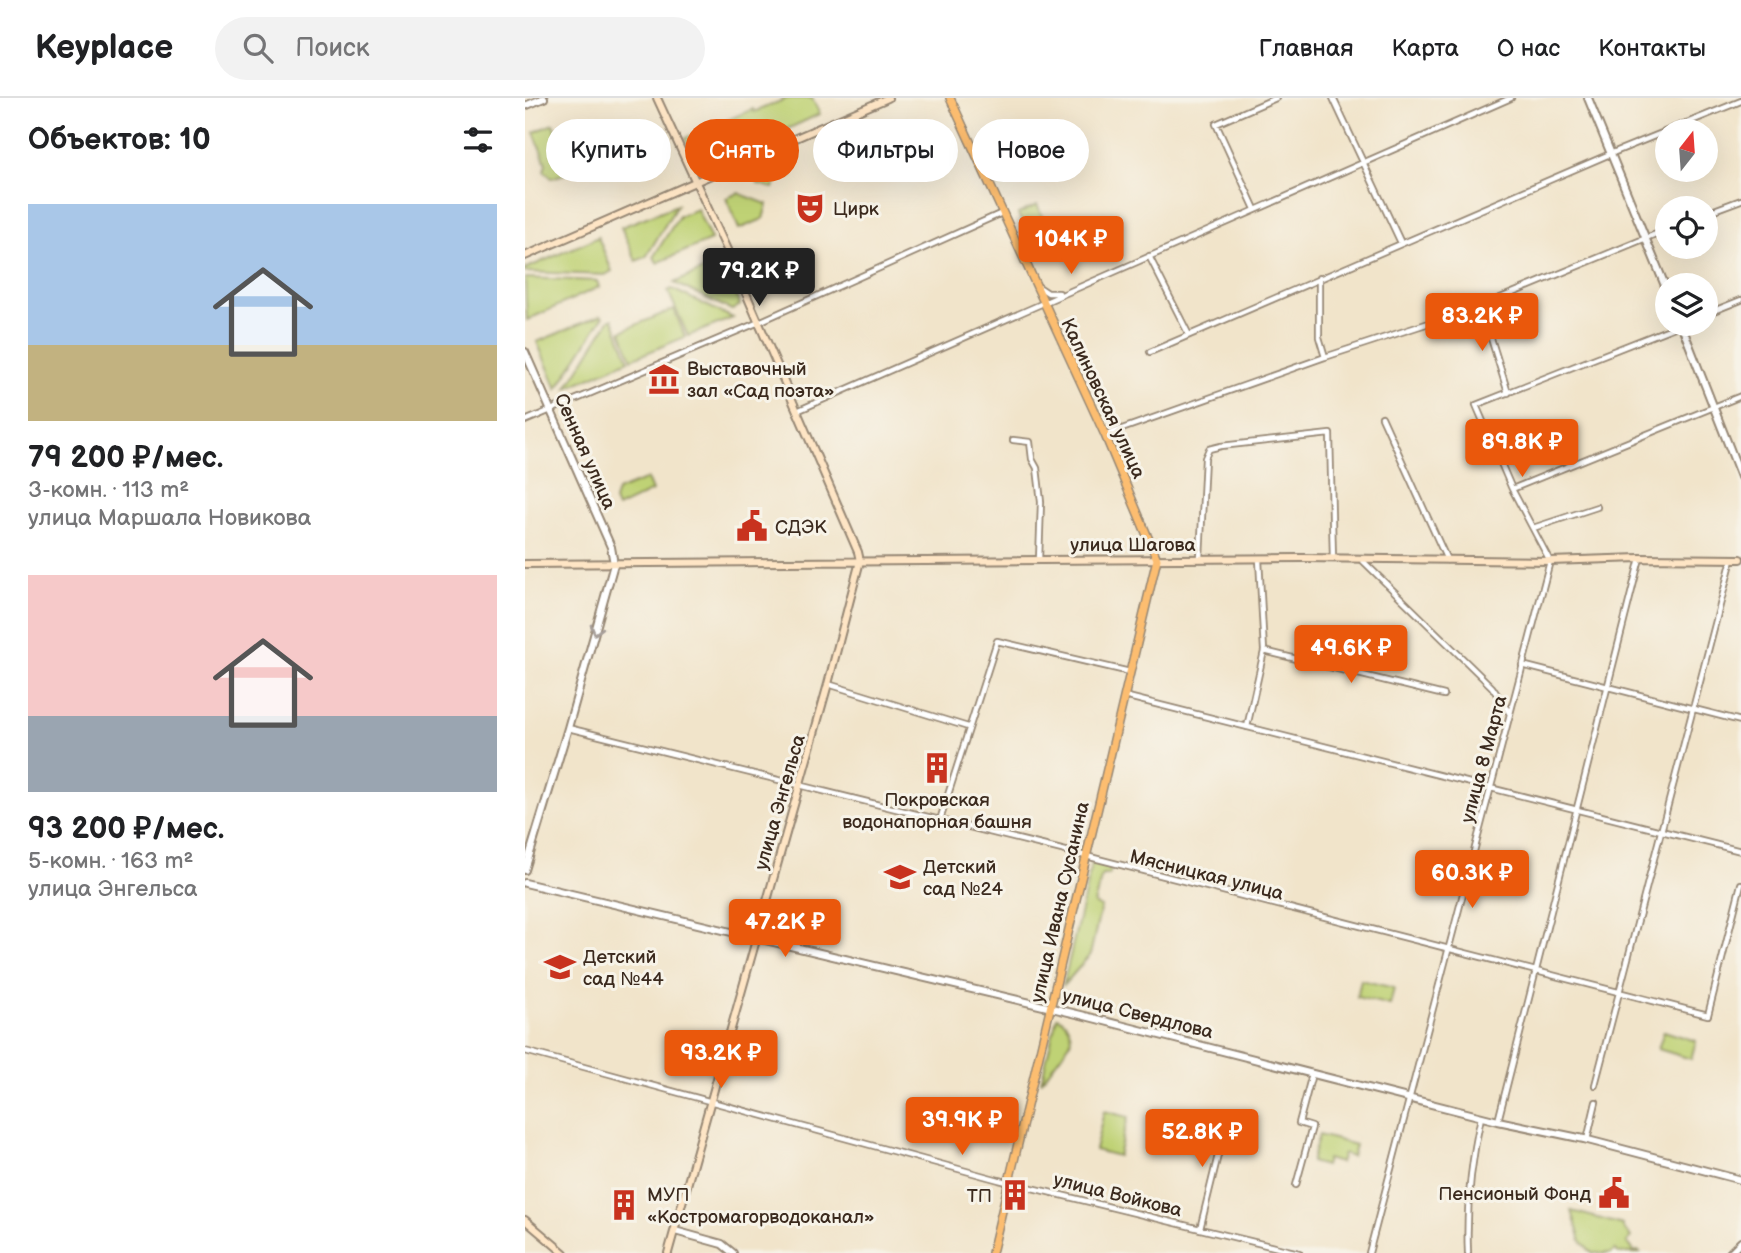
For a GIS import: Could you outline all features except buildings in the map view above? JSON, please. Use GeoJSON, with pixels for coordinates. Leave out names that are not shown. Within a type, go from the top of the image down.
{"type":"FeatureCollection","features":[{"type":"Feature","properties":{"kind":"main road"},"geometry":{"type":"LineString","coordinates":[[657,98],[685,158]]}},
{"type":"Feature","properties":{"kind":"main road"},"geometry":{"type":"LineString","coordinates":[[799,137],[888,98]]}},
{"type":"Feature","properties":{"kind":"main road","name":"Калиновская улица"},"geometry":{"type":"LineString","coordinates":[[950,98],[1105,435],[1157,559]]}},
{"type":"Feature","properties":{"kind":"main road"},"geometry":{"type":"LineString","coordinates":[[525,256],[696,182],[759,322],[860,561]]}},
{"type":"Feature","properties":{"kind":"main road","name":"улица Шагова"},"geometry":{"type":"LineString","coordinates":[[525,564],[1157,559],[1741,559]]}},
{"type":"Feature","properties":{"kind":"main road","name":"улица Ивана Сусанина"},"geometry":{"type":"LineString","coordinates":[[992,1253],[1157,559]]}},
{"type":"Feature","properties":{"kind":"main road","name":"улица Энгельса"},"geometry":{"type":"LineString","coordinates":[[668,1253],[758,938],[860,561]]}},
{"type":"Feature","properties":{"kind":"main road"},"geometry":{"type":"LineString","coordinates":[[525,1220],[564,1253]]}},
{"type":"Feature","properties":{"kind":"street"},"geometry":{"type":"LineString","coordinates":[[525,106],[544,98]]}},
{"type":"Feature","properties":{"kind":"street"},"geometry":{"type":"LineString","coordinates":[[1255,209],[1216,124],[1276,98]]}},
{"type":"Feature","properties":{"kind":"street"},"geometry":{"type":"LineString","coordinates":[[1333,98],[1401,243]]}},
{"type":"Feature","properties":{"kind":"street"},"geometry":{"type":"LineString","coordinates":[[796,411],[1511,98]]}},
{"type":"Feature","properties":{"kind":"street"},"geometry":{"type":"LineString","coordinates":[[1588,98],[1660,273]]}},
{"type":"Feature","properties":{"kind":"street"},"geometry":{"type":"LineString","coordinates":[[1150,352],[1610,154],[1741,101]]}},
{"type":"Feature","properties":{"kind":"street"},"geometry":{"type":"LineString","coordinates":[[1718,209],[1741,200]]}},
{"type":"Feature","properties":{"kind":"street"},"geometry":{"type":"LineString","coordinates":[[525,421],[759,322],[1002,213]]}},
{"type":"Feature","properties":{"kind":"street"},"geometry":{"type":"LineString","coordinates":[[1105,435],[1325,357],[1481,306],[1655,234]]}},
{"type":"Feature","properties":{"kind":"street"},"geometry":{"type":"LineString","coordinates":[[1150,256],[1189,335]]}},
{"type":"Feature","properties":{"kind":"street"},"geometry":{"type":"LineString","coordinates":[[1319,278],[1319,337],[1325,357]]}},
{"type":"Feature","properties":{"kind":"street"},"geometry":{"type":"LineString","coordinates":[[1031,279],[1048,293],[1070,290]]}},
{"type":"Feature","properties":{"kind":"street"},"geometry":{"type":"LineString","coordinates":[[1718,309],[1741,300]]}},
{"type":"Feature","properties":{"kind":"street"},"geometry":{"type":"LineString","coordinates":[[1481,306],[1508,393]]}},
{"type":"Feature","properties":{"kind":"street"},"geometry":{"type":"LineString","coordinates":[[1549,561],[1512,488],[1476,405],[1655,335]]}},
{"type":"Feature","properties":{"kind":"street"},"geometry":{"type":"LineString","coordinates":[[1687,336],[1741,477]]}},
{"type":"Feature","properties":{"kind":"street","name":"Сенная улица"},"geometry":{"type":"LineString","coordinates":[[525,352],[611,547],[614,564]]}},
{"type":"Feature","properties":{"kind":"street"},"geometry":{"type":"LineString","coordinates":[[1512,488],[1741,396]]}},
{"type":"Feature","properties":{"kind":"street"},"geometry":{"type":"LineString","coordinates":[[1382,417],[1447,559]]}},
{"type":"Feature","properties":{"kind":"street"},"geometry":{"type":"LineString","coordinates":[[1200,559],[1205,458],[1209,449],[1330,434],[1333,559]]}},
{"type":"Feature","properties":{"kind":"street"},"geometry":{"type":"LineString","coordinates":[[1013,440],[1030,442],[1032,459],[1037,468],[1041,502],[1039,560]]}},
{"type":"Feature","properties":{"kind":"street"},"geometry":{"type":"LineString","coordinates":[[1533,528],[1598,507]]}},
{"type":"Feature","properties":{"kind":"street"},"geometry":{"type":"LineString","coordinates":[[1498,1121],[1640,558]]}},
{"type":"Feature","properties":{"kind":"street"},"geometry":{"type":"LineString","coordinates":[[1247,727],[1264,651],[1259,559]]}},
{"type":"Feature","properties":{"kind":"street"},"geometry":{"type":"LineString","coordinates":[[1361,559],[1492,687],[1510,714]]}},
{"type":"Feature","properties":{"kind":"street"},"geometry":{"type":"LineString","coordinates":[[1595,1085],[1732,559]]}},
{"type":"Feature","properties":{"kind":"street","name":"улица 8 Марта"},"geometry":{"type":"LineString","coordinates":[[1370,1253],[1549,561]]}},
{"type":"Feature","properties":{"kind":"street"},"geometry":{"type":"LineString","coordinates":[[525,870],[614,564]]}},
{"type":"Feature","properties":{"kind":"street"},"geometry":{"type":"LineString","coordinates":[[940,820],[997,641],[1130,673]]}},
{"type":"Feature","properties":{"kind":"street"},"geometry":{"type":"LineString","coordinates":[[1264,651],[1444,695]]}},
{"type":"Feature","properties":{"kind":"street"},"geometry":{"type":"LineString","coordinates":[[1523,665],[1741,721]]}},
{"type":"Feature","properties":{"kind":"street"},"geometry":{"type":"LineString","coordinates":[[828,684],[968,727]]}},
{"type":"Feature","properties":{"kind":"street"},"geometry":{"type":"LineString","coordinates":[[1124,696],[1741,851]]}},
{"type":"Feature","properties":{"kind":"street","name":"Мясницкая улица"},"geometry":{"type":"LineString","coordinates":[[568,728],[1086,856],[1708,1016],[1741,884]]}},
{"type":"Feature","properties":{"kind":"street","name":"улица Свердлова"},"geometry":{"type":"LineString","coordinates":[[525,883],[1050,1008],[1741,1180]]}},
{"type":"Feature","properties":{"kind":"street","name":"улица Войкова"},"geometry":{"type":"LineString","coordinates":[[525,1051],[1008,1182],[1299,1253]]}},
{"type":"Feature","properties":{"kind":"street"},"geometry":{"type":"LineString","coordinates":[[1296,1185],[1312,1127],[1300,1123],[1312,1074]]}},
{"type":"Feature","properties":{"kind":"street"},"geometry":{"type":"LineString","coordinates":[[1587,1140],[1596,1102]]}},
{"type":"Feature","properties":{"kind":"street"},"geometry":{"type":"LineString","coordinates":[[1201,1229],[1227,1114]]}},
{"type":"Feature","properties":{"kind":"street"},"geometry":{"type":"LineString","coordinates":[[1468,1253],[1468,1202],[1481,1117]]}},
{"type":"Feature","properties":{"kind":"street"},"geometry":{"type":"LineString","coordinates":[[675,1231],[722,1244],[733,1253]]}},
{"type":"Feature","properties":{"kind":"street"},"geometry":{"type":"LineString","coordinates":[[1730,1253],[1741,1242]]}},
{"type":"Feature","properties":{"kind":"green space"},"geometry":{"type":"Polygon","coordinates":[[[788,98],[812,98],[820,114],[799,124],[799,119],[730,119],[753,109],[754,112],[788,98]]]}},
{"type":"Feature","properties":{"kind":"green space"},"geometry":{"type":"Polygon","coordinates":[[[546,127],[546,164],[534,132],[546,127]]]}},
{"type":"Feature","properties":{"kind":"green space"},"geometry":{"type":"Polygon","coordinates":[[[757,182],[776,182],[773,188],[757,182]]]}},
{"type":"Feature","properties":{"kind":"green space"},"geometry":{"type":"Polygon","coordinates":[[[738,193],[767,204],[763,219],[739,229],[726,198],[738,193]]]}},
{"type":"Feature","properties":{"kind":"green space"},"geometry":{"type":"Polygon","coordinates":[[[677,205],[646,257],[636,261],[621,227],[677,205]]]}},
{"type":"Feature","properties":{"kind":"green space"},"geometry":{"type":"Polygon","coordinates":[[[1037,205],[1053,242],[1034,250],[1018,214],[1037,205]]]}},
{"type":"Feature","properties":{"kind":"green space"},"geometry":{"type":"Polygon","coordinates":[[[697,209],[711,240],[657,263],[654,256],[679,216],[697,209]]]}},
{"type":"Feature","properties":{"kind":"green space"},"geometry":{"type":"Polygon","coordinates":[[[598,237],[612,271],[605,275],[525,272],[525,269],[598,237]]]}},
{"type":"Feature","properties":{"kind":"green space"},"geometry":{"type":"Polygon","coordinates":[[[721,262],[740,305],[732,310],[674,283],[721,262]]]}},
{"type":"Feature","properties":{"kind":"green space"},"geometry":{"type":"Polygon","coordinates":[[[525,278],[597,281],[599,287],[527,320],[525,278]]]}},
{"type":"Feature","properties":{"kind":"green space"},"geometry":{"type":"Polygon","coordinates":[[[672,289],[733,318],[688,336],[668,291],[672,289]]]}},
{"type":"Feature","properties":{"kind":"green space"},"geometry":{"type":"Polygon","coordinates":[[[674,309],[685,337],[632,359],[621,331],[674,309]]]}},
{"type":"Feature","properties":{"kind":"green space"},"geometry":{"type":"Polygon","coordinates":[[[601,315],[603,317],[557,389],[537,342],[601,315]]]}},
{"type":"Feature","properties":{"kind":"green space"},"geometry":{"type":"Polygon","coordinates":[[[610,319],[613,319],[629,360],[567,388],[610,319]]]}},
{"type":"Feature","properties":{"kind":"green space"},"geometry":{"type":"Polygon","coordinates":[[[647,479],[652,491],[617,508],[614,501],[617,491],[647,479]]]}},
{"type":"Feature","properties":{"kind":"green space"},"geometry":{"type":"Polygon","coordinates":[[[1092,863],[1111,868],[1109,875],[1102,875],[1094,904],[1101,907],[1090,955],[1063,986],[1092,863]]]}},
{"type":"Feature","properties":{"kind":"green space"},"geometry":{"type":"Polygon","coordinates":[[[1361,980],[1394,988],[1390,1005],[1357,997],[1361,980]]]}},
{"type":"Feature","properties":{"kind":"green space"},"geometry":{"type":"Polygon","coordinates":[[[1057,1017],[1068,1027],[1070,1043],[1041,1082],[1057,1017]]]}},
{"type":"Feature","properties":{"kind":"green space"},"geometry":{"type":"Polygon","coordinates":[[[1664,1031],[1696,1041],[1691,1059],[1658,1049],[1664,1031]]]}},
{"type":"Feature","properties":{"kind":"green space"},"geometry":{"type":"Polygon","coordinates":[[[1104,1111],[1128,1117],[1118,1156],[1095,1150],[1104,1111]]]}},
{"type":"Feature","properties":{"kind":"green space"},"geometry":{"type":"Polygon","coordinates":[[[1319,1135],[1355,1145],[1352,1157],[1343,1154],[1340,1163],[1327,1159],[1325,1166],[1311,1162],[1319,1135]]]}},
{"type":"Feature","properties":{"kind":"green space"},"geometry":{"type":"Polygon","coordinates":[[[1572,1211],[1623,1225],[1631,1238],[1627,1242],[1635,1252],[1640,1253],[1619,1253],[1615,1250],[1611,1253],[1592,1253],[1581,1241],[1572,1211]]]}},
{"type":"Feature","properties":{"kind":"place","name":"Цирк"},"geometry":{"type":"Point","coordinates":[810,208]}},
{"type":"Feature","properties":{"kind":"place","name":"Выставочный зал «Сад поэта»"},"geometry":{"type":"Point","coordinates":[664,379]}},
{"type":"Feature","properties":{"kind":"place","name":"СДЭК"},"geometry":{"type":"Point","coordinates":[752,526]}},
{"type":"Feature","properties":{"kind":"place","name":"Покровская водонапорная башня"},"geometry":{"type":"Point","coordinates":[937,768]}},
{"type":"Feature","properties":{"kind":"place","name":"Детский сад №24"},"geometry":{"type":"Point","coordinates":[900,877]}},
{"type":"Feature","properties":{"kind":"place","name":"Детский сад №44"},"geometry":{"type":"Point","coordinates":[560,967]}},
{"type":"Feature","properties":{"kind":"place","name":"Пенсионый Фонд"},"geometry":{"type":"Point","coordinates":[1614,1193]}},
{"type":"Feature","properties":{"kind":"place","name":"ТП"},"geometry":{"type":"Point","coordinates":[1015,1195]}},
{"type":"Feature","properties":{"kind":"place","name":"МУП «Костромагорводоканал»"},"geometry":{"type":"Point","coordinates":[624,1205]}}]}
